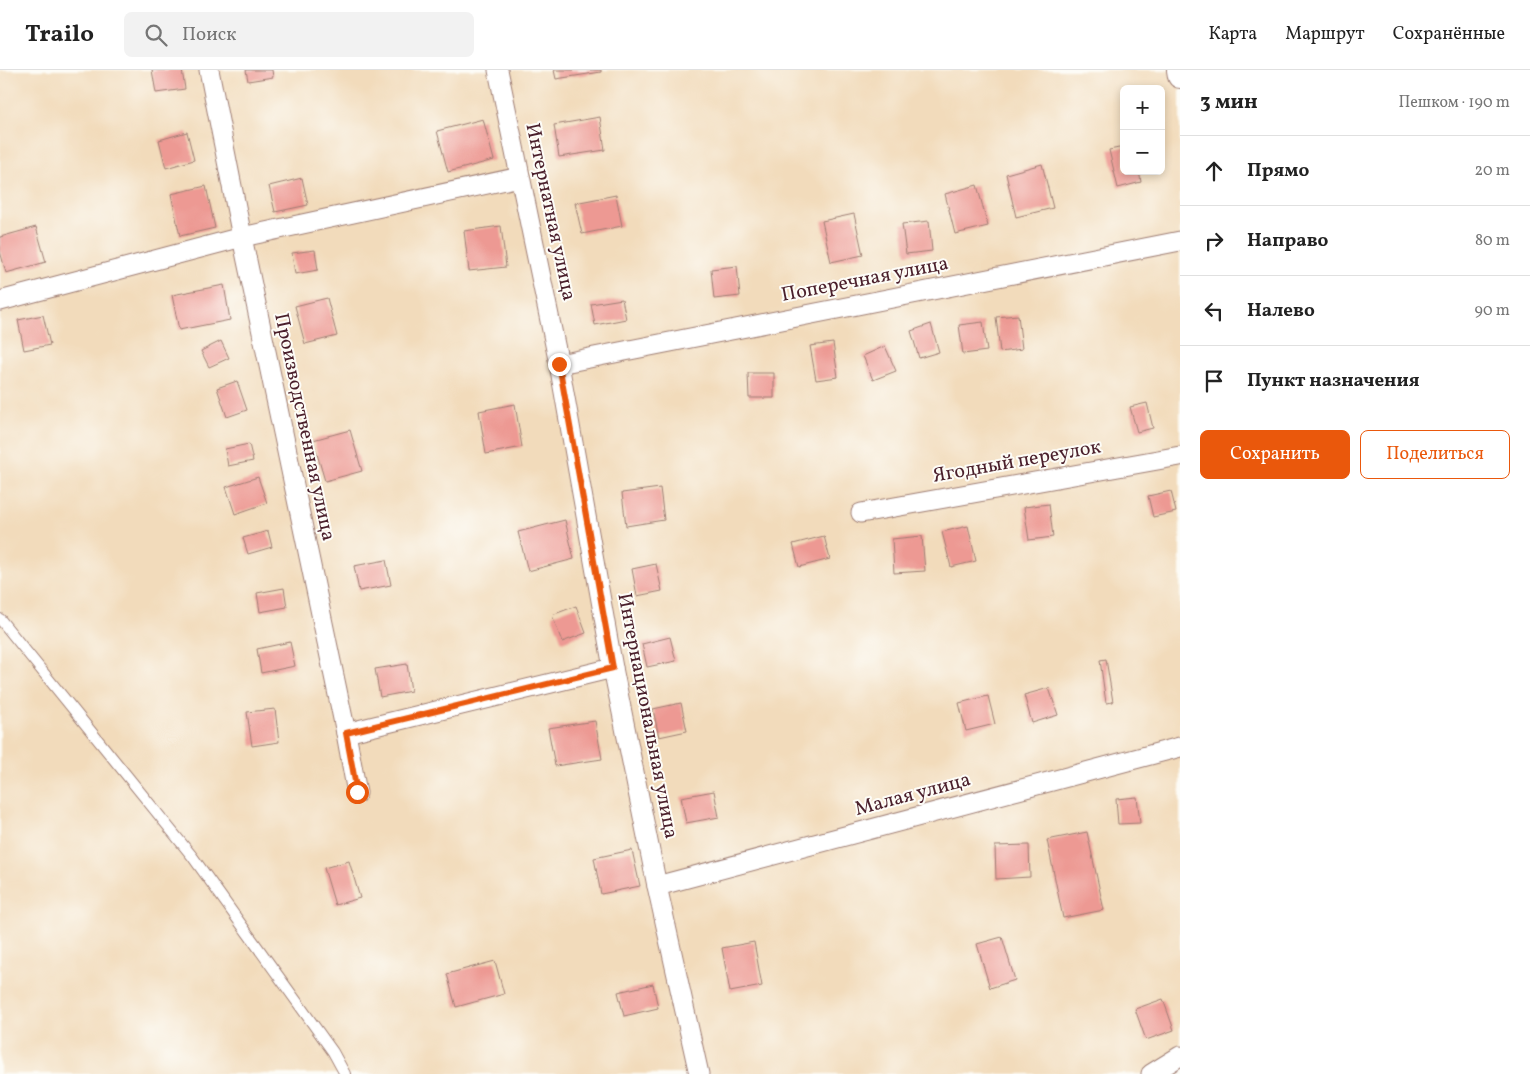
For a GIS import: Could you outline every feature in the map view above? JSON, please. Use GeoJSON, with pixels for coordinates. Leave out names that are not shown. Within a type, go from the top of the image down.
{"type":"FeatureCollection","features":[{"type":"Feature","properties":{"kind":"street","name":"Производственная улица"},"geometry":{"type":"LineString","coordinates":[[209,70],[357,792]]}},
{"type":"Feature","properties":{"kind":"street","name":"Интернатная улица"},"geometry":{"type":"LineString","coordinates":[[498,70],[559,364]]}},
{"type":"Feature","properties":{"kind":"street"},"geometry":{"type":"LineString","coordinates":[[1179,70],[1180,76]]}},
{"type":"Feature","properties":{"kind":"street"},"geometry":{"type":"LineString","coordinates":[[0,301],[242,237],[520,177]]}},
{"type":"Feature","properties":{"kind":"street","name":"Поперечная улица"},"geometry":{"type":"LineString","coordinates":[[559,364],[1180,241]]}},
{"type":"Feature","properties":{"kind":"street","name":"Интернациональная улица"},"geometry":{"type":"LineString","coordinates":[[559,364],[613,668],[657,886],[699,1074]]}},
{"type":"Feature","properties":{"kind":"street","name":"Ягодный переулок"},"geometry":{"type":"LineString","coordinates":[[861,513],[1180,456]]}},
{"type":"Feature","properties":{"kind":"street"},"geometry":{"type":"LineString","coordinates":[[346,733],[613,668]]}},
{"type":"Feature","properties":{"kind":"street","name":"Малая улица"},"geometry":{"type":"LineString","coordinates":[[657,886],[1180,747]]}},
{"type":"Feature","properties":{"kind":"street"},"geometry":{"type":"LineString","coordinates":[[1151,1074],[1180,1056]]}},
{"type":"Feature","properties":{"kind":"lane"},"geometry":{"type":"LineString","coordinates":[[0,618],[192,856],[333,1052],[345,1074]]}},
{"type":"Feature","properties":{"kind":"building"},"geometry":{"type":"Polygon","coordinates":[[[152,70],[182,70],[185,89],[156,93],[152,70]]]}},
{"type":"Feature","properties":{"kind":"building"},"geometry":{"type":"Polygon","coordinates":[[[246,70],[272,70],[273,77],[248,81],[246,70]]]}},
{"type":"Feature","properties":{"kind":"building"},"geometry":{"type":"Polygon","coordinates":[[[554,70],[601,70],[601,72],[556,79],[554,70]]]}},
{"type":"Feature","properties":{"kind":"building"},"geometry":{"type":"Polygon","coordinates":[[[600,117],[605,150],[559,157],[554,125],[600,117]]]}},
{"type":"Feature","properties":{"kind":"building"},"geometry":{"type":"Polygon","coordinates":[[[483,119],[494,160],[448,172],[437,131],[483,119]]]}},
{"type":"Feature","properties":{"kind":"building"},"geometry":{"type":"Polygon","coordinates":[[[187,132],[194,160],[166,168],[159,140],[187,132]]]}},
{"type":"Feature","properties":{"kind":"building"},"geometry":{"type":"Polygon","coordinates":[[[1120,148],[1120,175],[1140,175],[1141,182],[1118,188],[1109,150],[1120,148]]]}},
{"type":"Feature","properties":{"kind":"building"},"geometry":{"type":"Polygon","coordinates":[[[1042,164],[1053,208],[1016,217],[1006,174],[1042,164]]]}},
{"type":"Feature","properties":{"kind":"building"},"geometry":{"type":"Polygon","coordinates":[[[302,178],[308,205],[275,212],[269,186],[302,178]]]}},
{"type":"Feature","properties":{"kind":"building"},"geometry":{"type":"Polygon","coordinates":[[[977,185],[988,226],[955,234],[945,194],[977,185]]]}},
{"type":"Feature","properties":{"kind":"building"},"geometry":{"type":"Polygon","coordinates":[[[206,186],[215,228],[180,236],[171,194],[206,186]]]}},
{"type":"Feature","properties":{"kind":"building"},"geometry":{"type":"Polygon","coordinates":[[[616,195],[622,226],[582,234],[575,203],[616,195]]]}},
{"type":"Feature","properties":{"kind":"building"},"geometry":{"type":"Polygon","coordinates":[[[854,214],[863,255],[831,262],[822,221],[854,214]]]}},
{"type":"Feature","properties":{"kind":"building"},"geometry":{"type":"Polygon","coordinates":[[[929,221],[932,251],[906,254],[902,224],[929,221]]]}},
{"type":"Feature","properties":{"kind":"building"},"geometry":{"type":"Polygon","coordinates":[[[501,226],[506,267],[469,271],[464,231],[501,226]]]}},
{"type":"Feature","properties":{"kind":"building"},"geometry":{"type":"Polygon","coordinates":[[[36,227],[46,262],[6,273],[0,251],[0,237],[36,227]]]}},
{"type":"Feature","properties":{"kind":"building"},"geometry":{"type":"Polygon","coordinates":[[[315,250],[318,270],[295,274],[292,253],[315,250]]]}},
{"type":"Feature","properties":{"kind":"building"},"geometry":{"type":"Polygon","coordinates":[[[737,266],[740,296],[714,299],[711,269],[737,266]]]}},
{"type":"Feature","properties":{"kind":"building"},"geometry":{"type":"Polygon","coordinates":[[[224,285],[230,320],[179,330],[172,295],[224,285]]]}},
{"type":"Feature","properties":{"kind":"building"},"geometry":{"type":"Polygon","coordinates":[[[327,298],[337,336],[305,344],[295,306],[327,298]]]}},
{"type":"Feature","properties":{"kind":"building"},"geometry":{"type":"Polygon","coordinates":[[[622,299],[626,319],[595,325],[591,304],[622,299]]]}},
{"type":"Feature","properties":{"kind":"building"},"geometry":{"type":"Polygon","coordinates":[[[43,315],[50,345],[24,350],[18,320],[43,315]]]}},
{"type":"Feature","properties":{"kind":"building"},"geometry":{"type":"Polygon","coordinates":[[[1018,315],[1022,349],[1000,352],[996,317],[1018,315]]]}},
{"type":"Feature","properties":{"kind":"building"},"geometry":{"type":"Polygon","coordinates":[[[983,322],[987,351],[963,354],[959,325],[983,322]]]}},
{"type":"Feature","properties":{"kind":"building"},"geometry":{"type":"Polygon","coordinates":[[[931,324],[939,352],[919,358],[911,331],[931,324]]]}},
{"type":"Feature","properties":{"kind":"building"},"geometry":{"type":"Polygon","coordinates":[[[221,341],[229,358],[209,367],[201,351],[221,341]]]}},
{"type":"Feature","properties":{"kind":"building"},"geometry":{"type":"Polygon","coordinates":[[[833,343],[838,377],[816,380],[810,346],[833,343]]]}},
{"type":"Feature","properties":{"kind":"building"},"geometry":{"type":"Polygon","coordinates":[[[885,346],[896,371],[873,380],[863,356],[885,346]]]}},
{"type":"Feature","properties":{"kind":"building"},"geometry":{"type":"Polygon","coordinates":[[[748,373],[774,373],[774,398],[749,398],[748,373]]]}},
{"type":"Feature","properties":{"kind":"building"},"geometry":{"type":"Polygon","coordinates":[[[237,381],[247,410],[227,417],[217,388],[237,381]]]}},
{"type":"Feature","properties":{"kind":"building"},"geometry":{"type":"Polygon","coordinates":[[[1147,403],[1153,428],[1137,432],[1130,407],[1147,403]]]}},
{"type":"Feature","properties":{"kind":"building"},"geometry":{"type":"Polygon","coordinates":[[[515,404],[522,447],[486,454],[479,411],[515,404]]]}},
{"type":"Feature","properties":{"kind":"building"},"geometry":{"type":"Polygon","coordinates":[[[350,430],[362,471],[325,481],[313,440],[350,430]]]}},
{"type":"Feature","properties":{"kind":"building"},"geometry":{"type":"Polygon","coordinates":[[[249,444],[253,461],[228,466],[225,449],[249,444]]]}},
{"type":"Feature","properties":{"kind":"building"},"geometry":{"type":"Polygon","coordinates":[[[258,477],[267,503],[235,514],[226,487],[258,477]]]}},
{"type":"Feature","properties":{"kind":"building"},"geometry":{"type":"Polygon","coordinates":[[[660,488],[664,520],[626,526],[622,493],[660,488]]]}},
{"type":"Feature","properties":{"kind":"building"},"geometry":{"type":"Polygon","coordinates":[[[1171,491],[1176,512],[1153,517],[1148,496],[1171,491]]]}},
{"type":"Feature","properties":{"kind":"building"},"geometry":{"type":"Polygon","coordinates":[[[1049,504],[1053,537],[1029,540],[1024,507],[1049,504]]]}},
{"type":"Feature","properties":{"kind":"building"},"geometry":{"type":"Polygon","coordinates":[[[565,520],[574,559],[528,571],[518,532],[565,520]]]}},
{"type":"Feature","properties":{"kind":"building"},"geometry":{"type":"Polygon","coordinates":[[[968,526],[976,561],[951,567],[942,532],[968,526]]]}},
{"type":"Feature","properties":{"kind":"building"},"geometry":{"type":"Polygon","coordinates":[[[268,531],[272,547],[248,554],[243,538],[268,531]]]}},
{"type":"Feature","properties":{"kind":"building"},"geometry":{"type":"Polygon","coordinates":[[[824,536],[830,559],[799,567],[793,544],[824,536]]]}},
{"type":"Feature","properties":{"kind":"building"},"geometry":{"type":"Polygon","coordinates":[[[922,536],[925,571],[894,573],[892,539],[922,536]]]}},
{"type":"Feature","properties":{"kind":"building"},"geometry":{"type":"Polygon","coordinates":[[[386,560],[391,585],[359,591],[354,566],[386,560]]]}},
{"type":"Feature","properties":{"kind":"building"},"geometry":{"type":"Polygon","coordinates":[[[656,564],[662,591],[637,596],[632,569],[656,564]]]}},
{"type":"Feature","properties":{"kind":"building"},"geometry":{"type":"Polygon","coordinates":[[[284,588],[287,607],[260,612],[257,593],[284,588]]]}},
{"type":"Feature","properties":{"kind":"building"},"geometry":{"type":"Polygon","coordinates":[[[576,606],[586,633],[562,642],[552,615],[576,606]]]}},
{"type":"Feature","properties":{"kind":"building"},"geometry":{"type":"Polygon","coordinates":[[[670,637],[676,661],[647,667],[642,644],[670,637]]]}},
{"type":"Feature","properties":{"kind":"building"},"geometry":{"type":"Polygon","coordinates":[[[290,642],[295,666],[261,673],[257,649],[290,642]]]}},
{"type":"Feature","properties":{"kind":"building"},"geometry":{"type":"Polygon","coordinates":[[[1106,659],[1113,702],[1106,703],[1100,660],[1106,659]]]}},
{"type":"Feature","properties":{"kind":"building"},"geometry":{"type":"Polygon","coordinates":[[[407,664],[411,691],[380,697],[375,669],[407,664]]]}},
{"type":"Feature","properties":{"kind":"building"},"geometry":{"type":"Polygon","coordinates":[[[1049,688],[1058,715],[1032,723],[1024,695],[1049,688]]]}},
{"type":"Feature","properties":{"kind":"building"},"geometry":{"type":"Polygon","coordinates":[[[988,696],[995,724],[966,731],[959,703],[988,696]]]}},
{"type":"Feature","properties":{"kind":"building"},"geometry":{"type":"Polygon","coordinates":[[[681,703],[687,731],[659,737],[653,709],[681,703]]]}},
{"type":"Feature","properties":{"kind":"building"},"geometry":{"type":"Polygon","coordinates":[[[275,709],[279,742],[252,746],[247,712],[275,709]]]}},
{"type":"Feature","properties":{"kind":"building"},"geometry":{"type":"Polygon","coordinates":[[[595,721],[602,759],[555,766],[548,728],[595,721]]]}},
{"type":"Feature","properties":{"kind":"building"},"geometry":{"type":"Polygon","coordinates":[[[714,791],[719,817],[686,823],[681,797],[714,791]]]}},
{"type":"Feature","properties":{"kind":"building"},"geometry":{"type":"Polygon","coordinates":[[[1137,797],[1140,823],[1118,824],[1116,799],[1137,797]]]}},
{"type":"Feature","properties":{"kind":"building"},"geometry":{"type":"Polygon","coordinates":[[[1087,832],[1104,910],[1063,918],[1047,840],[1087,832]]]}},
{"type":"Feature","properties":{"kind":"building"},"geometry":{"type":"Polygon","coordinates":[[[1029,845],[1030,877],[996,879],[995,846],[1029,845]]]}},
{"type":"Feature","properties":{"kind":"building"},"geometry":{"type":"Polygon","coordinates":[[[632,850],[640,886],[601,894],[594,858],[632,850]]]}},
{"type":"Feature","properties":{"kind":"building"},"geometry":{"type":"Polygon","coordinates":[[[349,861],[360,898],[335,905],[324,868],[349,861]]]}},
{"type":"Feature","properties":{"kind":"building"},"geometry":{"type":"Polygon","coordinates":[[[1002,937],[1015,980],[990,988],[977,944],[1002,937]]]}},
{"type":"Feature","properties":{"kind":"building"},"geometry":{"type":"Polygon","coordinates":[[[754,942],[762,986],[730,992],[722,948],[754,942]]]}},
{"type":"Feature","properties":{"kind":"building"},"geometry":{"type":"Polygon","coordinates":[[[495,961],[504,994],[456,1007],[447,974],[495,961]]]}},
{"type":"Feature","properties":{"kind":"building"},"geometry":{"type":"Polygon","coordinates":[[[653,984],[658,1008],[624,1016],[618,992],[653,984]]]}},
{"type":"Feature","properties":{"kind":"building"},"geometry":{"type":"Polygon","coordinates":[[[1163,999],[1174,1030],[1146,1040],[1135,1009],[1163,999]]]}},
{"type":"Feature","properties":{"kind":"route"},"geometry":{"type":"LineString","coordinates":[[357,792],[346,733],[613,668],[559,364]]}}]}
